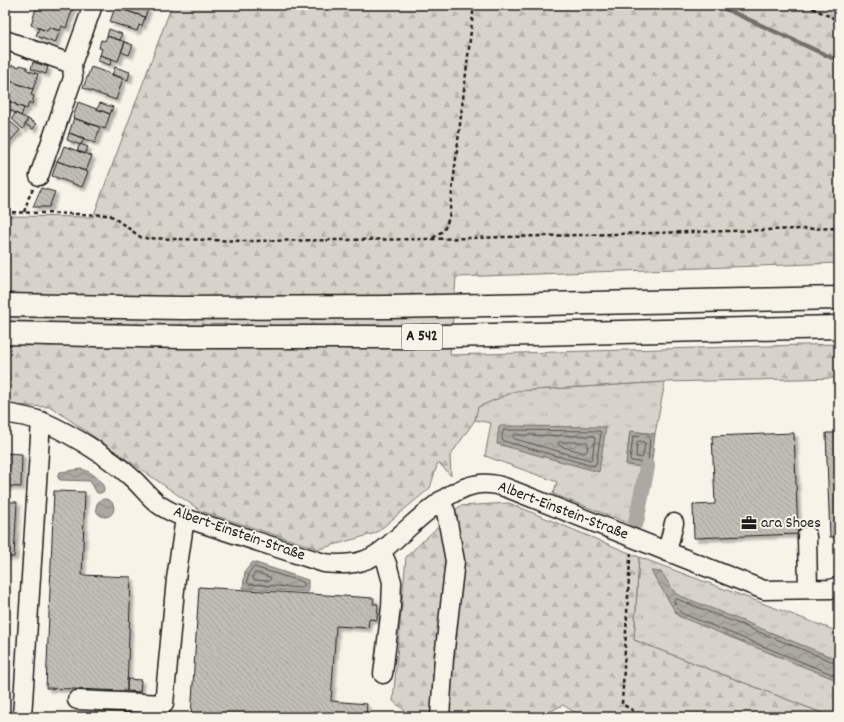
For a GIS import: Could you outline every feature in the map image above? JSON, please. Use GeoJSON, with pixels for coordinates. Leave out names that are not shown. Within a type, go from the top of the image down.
{"type":"FeatureCollection","features":[{"type":"Feature","properties":{"kind":"highway","name":"A 542"},"geometry":{"type":"LineString","coordinates":[[5,306],[182,308],[382,307],[839,298]]}},
{"type":"Feature","properties":{"kind":"highway","name":"A 542"},"geometry":{"type":"LineString","coordinates":[[5,333],[182,337],[401,337],[839,327]]}},
{"type":"Feature","properties":{"kind":"street"},"geometry":{"type":"LineString","coordinates":[[39,176],[73,78],[72,64],[93,5]]}},
{"type":"Feature","properties":{"kind":"street"},"geometry":{"type":"LineString","coordinates":[[6,45],[72,64]]}},
{"type":"Feature","properties":{"kind":"street","name":"Albert-Einstein-Straße"},"geometry":{"type":"LineString","coordinates":[[5,413],[41,421],[57,428],[104,456],[133,479],[158,504],[170,512],[324,563],[340,565],[356,563],[372,558],[382,552],[430,509],[455,491],[473,485],[488,483],[507,488],[764,590],[831,589],[839,586]]}},
{"type":"Feature","properties":{"kind":"street"},"geometry":{"type":"LineString","coordinates":[[22,717],[41,421]]}},
{"type":"Feature","properties":{"kind":"street"},"geometry":{"type":"LineString","coordinates":[[440,501],[446,512],[455,561],[444,658],[440,717]]}},
{"type":"Feature","properties":{"kind":"street"},"geometry":{"type":"LineString","coordinates":[[77,700],[164,704],[176,579],[185,518]]}},
{"type":"Feature","properties":{"kind":"street"},"geometry":{"type":"LineString","coordinates":[[667,552],[674,523]]}},
{"type":"Feature","properties":{"kind":"street"},"geometry":{"type":"LineString","coordinates":[[807,536],[808,589]]}},
{"type":"Feature","properties":{"kind":"street"},"geometry":{"type":"LineString","coordinates":[[382,552],[392,582],[391,607],[382,674]]}},
{"type":"Feature","properties":{"kind":"path"},"geometry":{"type":"LineString","coordinates":[[432,239],[444,230],[449,218],[474,5]]}},
{"type":"Feature","properties":{"kind":"path"},"geometry":{"type":"LineString","coordinates":[[806,5],[839,21]]}},
{"type":"Feature","properties":{"kind":"path"},"geometry":{"type":"LineString","coordinates":[[24,212],[39,176]]}},
{"type":"Feature","properties":{"kind":"path"},"geometry":{"type":"LineString","coordinates":[[5,212],[110,216],[142,238],[246,241],[432,239],[839,228]]}},
{"type":"Feature","properties":{"kind":"path"},"geometry":{"type":"LineString","coordinates":[[636,540],[630,559],[622,704],[644,717]]}},
{"type":"Feature","properties":{"kind":"green space"},"geometry":{"type":"Polygon","coordinates":[[[172,5],[839,5],[839,263],[456,277],[450,355],[839,344],[839,378],[665,382],[516,391],[478,407],[475,420],[450,456],[451,476],[438,462],[430,488],[376,533],[319,549],[201,511],[51,407],[5,405],[5,216],[93,217],[172,5]]]}},
{"type":"Feature","properties":{"kind":"green space"},"geometry":{"type":"Polygon","coordinates":[[[665,382],[655,434],[630,431],[626,464],[642,467],[631,524],[553,494],[557,482],[485,456],[491,423],[475,420],[477,407],[516,391],[665,382]]]}},
{"type":"Feature","properties":{"kind":"green space"},"geometry":{"type":"Polygon","coordinates":[[[509,503],[639,557],[634,640],[832,717],[582,717],[563,705],[539,717],[410,717],[410,715],[393,701],[406,557],[460,506],[509,503]]]}},
{"type":"Feature","properties":{"kind":"green space"},"geometry":{"type":"Polygon","coordinates":[[[639,557],[839,632],[839,717],[832,717],[634,640],[639,557]]]}},
{"type":"Feature","properties":{"kind":"water"},"geometry":{"type":"Polygon","coordinates":[[[499,426],[606,427],[599,472],[497,444],[499,426]]]}},
{"type":"Feature","properties":{"kind":"water"},"geometry":{"type":"Polygon","coordinates":[[[630,431],[655,434],[651,468],[626,465],[630,431]]]}},
{"type":"Feature","properties":{"kind":"water"},"geometry":{"type":"Polygon","coordinates":[[[82,469],[93,474],[100,480],[104,487],[104,491],[97,493],[90,481],[60,480],[58,478],[58,474],[60,472],[82,469]]]}},
{"type":"Feature","properties":{"kind":"water"},"geometry":{"type":"Polygon","coordinates":[[[105,499],[111,502],[114,508],[111,514],[105,517],[99,514],[96,508],[99,502],[105,499]]]}},
{"type":"Feature","properties":{"kind":"water"},"geometry":{"type":"Polygon","coordinates":[[[253,562],[308,580],[308,592],[243,588],[245,571],[253,562]]]}},
{"type":"Feature","properties":{"kind":"water"},"geometry":{"type":"Polygon","coordinates":[[[651,571],[661,572],[676,594],[839,660],[839,681],[678,616],[651,571]]]}},
{"type":"Feature","properties":{"kind":"building"},"geometry":{"type":"Polygon","coordinates":[[[37,5],[64,5],[73,8],[66,28],[62,26],[60,31],[49,27],[47,31],[31,25],[37,5]]]}},
{"type":"Feature","properties":{"kind":"building"},"geometry":{"type":"Polygon","coordinates":[[[116,5],[146,5],[145,8],[148,9],[145,17],[115,7],[116,5]]]}},
{"type":"Feature","properties":{"kind":"building"},"geometry":{"type":"Polygon","coordinates":[[[115,7],[145,17],[142,26],[139,25],[137,31],[110,22],[115,7]]]}},
{"type":"Feature","properties":{"kind":"building"},"geometry":{"type":"Polygon","coordinates":[[[49,27],[60,31],[55,43],[36,36],[39,28],[47,31],[49,27]]]}},
{"type":"Feature","properties":{"kind":"building"},"geometry":{"type":"Polygon","coordinates":[[[109,29],[122,34],[120,40],[107,36],[109,29]]]}},
{"type":"Feature","properties":{"kind":"building"},"geometry":{"type":"Polygon","coordinates":[[[107,36],[125,42],[118,61],[100,55],[102,49],[99,48],[101,40],[105,41],[107,36]]]}},
{"type":"Feature","properties":{"kind":"building"},"geometry":{"type":"Polygon","coordinates":[[[125,42],[133,45],[129,55],[121,52],[125,42]]]}},
{"type":"Feature","properties":{"kind":"building"},"geometry":{"type":"Polygon","coordinates":[[[100,55],[112,59],[110,65],[98,61],[100,55]]]}},
{"type":"Feature","properties":{"kind":"building"},"geometry":{"type":"Polygon","coordinates":[[[33,62],[48,67],[46,74],[31,69],[33,62]]]}},
{"type":"Feature","properties":{"kind":"building"},"geometry":{"type":"Polygon","coordinates":[[[12,65],[27,67],[27,70],[38,74],[33,89],[7,80],[12,65]]]}},
{"type":"Feature","properties":{"kind":"building"},"geometry":{"type":"Polygon","coordinates":[[[91,67],[123,78],[116,100],[83,88],[91,67]]]}},
{"type":"Feature","properties":{"kind":"building"},"geometry":{"type":"Polygon","coordinates":[[[115,67],[130,72],[128,80],[112,75],[115,67]]]}},
{"type":"Feature","properties":{"kind":"building"},"geometry":{"type":"Polygon","coordinates":[[[7,80],[33,89],[31,95],[34,96],[32,104],[29,102],[27,109],[5,99],[5,85],[7,80]]]}},
{"type":"Feature","properties":{"kind":"building"},"geometry":{"type":"Polygon","coordinates":[[[6,99],[24,108],[21,116],[5,107],[6,99]]]}},
{"type":"Feature","properties":{"kind":"building"},"geometry":{"type":"Polygon","coordinates":[[[78,102],[110,114],[105,129],[73,118],[78,102]]]}},
{"type":"Feature","properties":{"kind":"building"},"geometry":{"type":"Polygon","coordinates":[[[100,103],[113,107],[110,114],[97,109],[100,103]]]}},
{"type":"Feature","properties":{"kind":"building"},"geometry":{"type":"Polygon","coordinates":[[[15,113],[28,119],[23,129],[12,119],[15,113]]]}},
{"type":"Feature","properties":{"kind":"building"},"geometry":{"type":"Polygon","coordinates":[[[5,117],[20,130],[11,140],[5,134],[5,117]]]}},
{"type":"Feature","properties":{"kind":"building"},"geometry":{"type":"Polygon","coordinates":[[[74,118],[100,127],[95,143],[69,133],[74,118]]]}},
{"type":"Feature","properties":{"kind":"building"},"geometry":{"type":"Polygon","coordinates":[[[28,119],[36,124],[33,129],[25,124],[28,119]]]}},
{"type":"Feature","properties":{"kind":"building"},"geometry":{"type":"Polygon","coordinates":[[[69,133],[84,138],[81,145],[67,140],[69,133]]]}},
{"type":"Feature","properties":{"kind":"building"},"geometry":{"type":"Polygon","coordinates":[[[5,134],[11,140],[5,147],[5,134]]]}},
{"type":"Feature","properties":{"kind":"building"},"geometry":{"type":"Polygon","coordinates":[[[80,144],[88,147],[85,154],[77,151],[80,144]]]}},
{"type":"Feature","properties":{"kind":"building"},"geometry":{"type":"Polygon","coordinates":[[[64,146],[92,156],[86,171],[57,161],[64,146]]]}},
{"type":"Feature","properties":{"kind":"building"},"geometry":{"type":"Polygon","coordinates":[[[57,161],[88,172],[82,187],[52,176],[57,161]]]}},
{"type":"Feature","properties":{"kind":"building"},"geometry":{"type":"Polygon","coordinates":[[[41,188],[55,192],[49,207],[33,207],[41,188]]]}},
{"type":"Feature","properties":{"kind":"building"},"geometry":{"type":"Polygon","coordinates":[[[794,433],[798,534],[694,538],[693,505],[715,504],[712,436],[794,433]]]}},
{"type":"Feature","properties":{"kind":"building"},"geometry":{"type":"Polygon","coordinates":[[[826,433],[839,433],[839,537],[830,537],[826,433]]]}},
{"type":"Feature","properties":{"kind":"building"},"geometry":{"type":"Polygon","coordinates":[[[5,453],[22,454],[21,487],[5,486],[5,453]]]}},
{"type":"Feature","properties":{"kind":"building"},"geometry":{"type":"Polygon","coordinates":[[[54,491],[85,492],[82,575],[131,577],[127,691],[46,688],[54,491]]]}},
{"type":"Feature","properties":{"kind":"building"},"geometry":{"type":"Polygon","coordinates":[[[5,502],[17,502],[14,557],[5,557],[5,502]]]}},
{"type":"Feature","properties":{"kind":"building"},"geometry":{"type":"Polygon","coordinates":[[[199,587],[374,598],[373,604],[378,604],[377,620],[369,619],[368,628],[336,626],[331,701],[367,704],[366,714],[373,714],[373,717],[191,717],[199,587]]]}},
{"type":"Feature","properties":{"kind":"building"},"geometry":{"type":"Polygon","coordinates":[[[127,679],[141,680],[140,692],[127,691],[127,679]]]}},
{"type":"Feature","properties":{"kind":"waterway"},"geometry":{"type":"LineString","coordinates":[[717,5],[839,61]]}},
{"type":"Feature","properties":{"kind":"waterway"},"geometry":{"type":"LineString","coordinates":[[636,522],[647,467]]}},
{"type":"Feature","properties":{"kind":"place","name":"ara Shoes"},"geometry":{"type":"Point","coordinates":[749,523]}}]}
